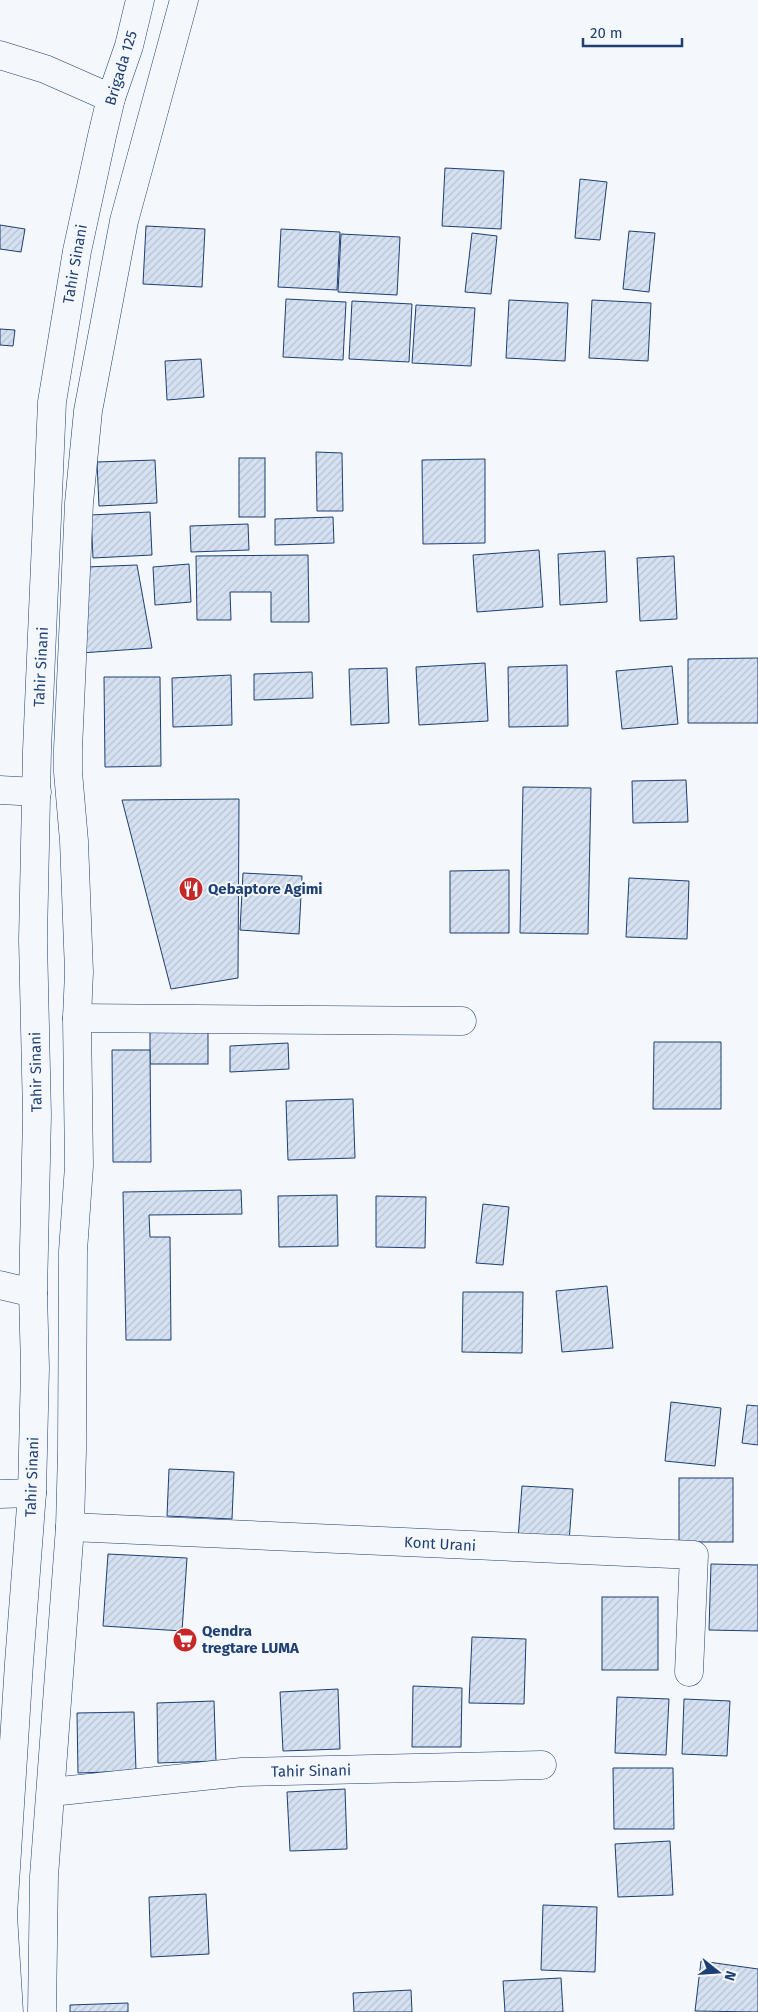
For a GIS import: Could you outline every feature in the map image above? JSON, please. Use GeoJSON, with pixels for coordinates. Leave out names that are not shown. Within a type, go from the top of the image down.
{"type":"FeatureCollection","features":[{"type":"Feature","properties":{"kind":"main road","name":"Brigada 125"},"geometry":{"type":"LineString","coordinates":[[102,136],[111,98],[129,46],[140,0]]}},
{"type":"Feature","properties":{"kind":"main road","name":"Tahir Sinani"},"geometry":{"type":"LineString","coordinates":[[42,2012],[44,1876],[70,1527],[73,1251],[79,1166],[77,1018],[79,972],[74,841],[68,765],[79,503],[88,411],[124,221],[184,0]]}},
{"type":"Feature","properties":{"kind":"main road"},"geometry":{"type":"LineString","coordinates":[[0,55],[45,69],[111,98]]}},
{"type":"Feature","properties":{"kind":"main road","name":"Tahir Sinani"},"geometry":{"type":"LineString","coordinates":[[9,2012],[4,1915],[19,1663],[32,1493],[33,1293],[38,1115],[33,940],[37,750],[52,402],[77,251],[102,136]]}},
{"type":"Feature","properties":{"kind":"main road"},"geometry":{"type":"LineString","coordinates":[[0,790],[37,792]]}},
{"type":"Feature","properties":{"kind":"main road"},"geometry":{"type":"LineString","coordinates":[[77,1018],[462,1021]]}},
{"type":"Feature","properties":{"kind":"main road"},"geometry":{"type":"LineString","coordinates":[[0,1285],[33,1293]]}},
{"type":"Feature","properties":{"kind":"main road"},"geometry":{"type":"LineString","coordinates":[[0,1494],[32,1493]]}},
{"type":"Feature","properties":{"kind":"main road","name":"Kont Urani"},"geometry":{"type":"LineString","coordinates":[[70,1527],[694,1555],[689,1672]]}},
{"type":"Feature","properties":{"kind":"main road","name":"Tahir Sinani"},"geometry":{"type":"LineString","coordinates":[[51,1792],[242,1772],[542,1765]]}},
{"type":"Feature","properties":{"kind":"building"},"geometry":{"type":"Polygon","coordinates":[[[445,168],[504,171],[501,229],[442,226],[445,168]]]}},
{"type":"Feature","properties":{"kind":"building"},"geometry":{"type":"Polygon","coordinates":[[[580,179],[607,182],[600,240],[575,238],[580,179]]]}},
{"type":"Feature","properties":{"kind":"building"},"geometry":{"type":"Polygon","coordinates":[[[0,225],[25,229],[21,252],[0,249],[0,225]]]}},
{"type":"Feature","properties":{"kind":"building"},"geometry":{"type":"Polygon","coordinates":[[[146,226],[205,229],[202,287],[143,284],[146,226]]]}},
{"type":"Feature","properties":{"kind":"building"},"geometry":{"type":"Polygon","coordinates":[[[281,229],[340,232],[337,290],[278,287],[281,229]]]}},
{"type":"Feature","properties":{"kind":"building"},"geometry":{"type":"Polygon","coordinates":[[[629,231],[655,233],[649,292],[623,289],[629,231]]]}},
{"type":"Feature","properties":{"kind":"building"},"geometry":{"type":"Polygon","coordinates":[[[472,233],[497,236],[491,294],[465,292],[472,233]]]}},
{"type":"Feature","properties":{"kind":"building"},"geometry":{"type":"Polygon","coordinates":[[[341,234],[400,237],[397,295],[338,292],[341,234]]]}},
{"type":"Feature","properties":{"kind":"building"},"geometry":{"type":"Polygon","coordinates":[[[286,299],[346,302],[343,360],[283,357],[286,299]]]}},
{"type":"Feature","properties":{"kind":"building"},"geometry":{"type":"Polygon","coordinates":[[[509,300],[568,303],[565,361],[506,358],[509,300]]]}},
{"type":"Feature","properties":{"kind":"building"},"geometry":{"type":"Polygon","coordinates":[[[592,300],[651,303],[648,361],[589,358],[592,300]]]}},
{"type":"Feature","properties":{"kind":"building"},"geometry":{"type":"Polygon","coordinates":[[[352,301],[412,304],[409,362],[349,359],[352,301]]]}},
{"type":"Feature","properties":{"kind":"building"},"geometry":{"type":"Polygon","coordinates":[[[416,305],[475,308],[471,366],[412,363],[416,305]]]}},
{"type":"Feature","properties":{"kind":"building"},"geometry":{"type":"Polygon","coordinates":[[[0,329],[15,330],[13,346],[0,345],[0,329]]]}},
{"type":"Feature","properties":{"kind":"building"},"geometry":{"type":"Polygon","coordinates":[[[201,359],[204,397],[167,400],[165,361],[201,359]]]}},
{"type":"Feature","properties":{"kind":"building"},"geometry":{"type":"Polygon","coordinates":[[[316,452],[342,453],[343,511],[317,511],[316,452]]]}},
{"type":"Feature","properties":{"kind":"building"},"geometry":{"type":"Polygon","coordinates":[[[239,458],[265,458],[265,517],[239,517],[239,458]]]}},
{"type":"Feature","properties":{"kind":"building"},"geometry":{"type":"Polygon","coordinates":[[[485,459],[485,543],[423,544],[422,460],[485,459]]]}},
{"type":"Feature","properties":{"kind":"building"},"geometry":{"type":"Polygon","coordinates":[[[155,460],[157,503],[99,506],[97,462],[155,460]]]}},
{"type":"Feature","properties":{"kind":"building"},"geometry":{"type":"Polygon","coordinates":[[[150,512],[152,555],[93,558],[91,515],[150,512]]]}},
{"type":"Feature","properties":{"kind":"building"},"geometry":{"type":"Polygon","coordinates":[[[333,517],[334,543],[275,545],[275,519],[333,517]]]}},
{"type":"Feature","properties":{"kind":"building"},"geometry":{"type":"Polygon","coordinates":[[[248,524],[249,550],[191,552],[190,526],[248,524]]]}},
{"type":"Feature","properties":{"kind":"building"},"geometry":{"type":"Polygon","coordinates":[[[539,550],[543,607],[477,612],[473,555],[539,550]]]}},
{"type":"Feature","properties":{"kind":"building"},"geometry":{"type":"Polygon","coordinates":[[[605,551],[607,602],[560,605],[558,554],[605,551]]]}},
{"type":"Feature","properties":{"kind":"building"},"geometry":{"type":"Polygon","coordinates":[[[308,555],[309,622],[271,622],[271,592],[230,592],[231,620],[197,620],[196,556],[308,555]]]}},
{"type":"Feature","properties":{"kind":"building"},"geometry":{"type":"Polygon","coordinates":[[[674,556],[677,619],[640,621],[637,558],[674,556]]]}},
{"type":"Feature","properties":{"kind":"building"},"geometry":{"type":"Polygon","coordinates":[[[189,564],[191,602],[155,605],[153,567],[189,564]]]}},
{"type":"Feature","properties":{"kind":"building"},"geometry":{"type":"Polygon","coordinates":[[[137,565],[152,648],[81,653],[86,567],[137,565]]]}},
{"type":"Feature","properties":{"kind":"building"},"geometry":{"type":"Polygon","coordinates":[[[758,658],[758,723],[688,723],[688,659],[758,658]]]}},
{"type":"Feature","properties":{"kind":"building"},"geometry":{"type":"Polygon","coordinates":[[[485,663],[488,721],[419,725],[416,667],[485,663]]]}},
{"type":"Feature","properties":{"kind":"building"},"geometry":{"type":"Polygon","coordinates":[[[567,665],[568,726],[509,727],[508,667],[567,665]]]}},
{"type":"Feature","properties":{"kind":"building"},"geometry":{"type":"Polygon","coordinates":[[[672,666],[678,724],[622,729],[616,671],[672,666]]]}},
{"type":"Feature","properties":{"kind":"building"},"geometry":{"type":"Polygon","coordinates":[[[387,668],[389,723],[351,725],[349,669],[387,668]]]}},
{"type":"Feature","properties":{"kind":"building"},"geometry":{"type":"Polygon","coordinates":[[[312,672],[313,698],[254,700],[254,674],[312,672]]]}},
{"type":"Feature","properties":{"kind":"building"},"geometry":{"type":"Polygon","coordinates":[[[231,675],[232,725],[173,727],[172,678],[231,675]]]}},
{"type":"Feature","properties":{"kind":"building"},"geometry":{"type":"Polygon","coordinates":[[[104,677],[160,677],[161,766],[105,767],[104,677]]]}},
{"type":"Feature","properties":{"kind":"building"},"geometry":{"type":"Polygon","coordinates":[[[686,780],[688,822],[633,823],[632,781],[686,780]]]}},
{"type":"Feature","properties":{"kind":"building"},"geometry":{"type":"Polygon","coordinates":[[[523,787],[591,788],[588,934],[520,933],[523,787]]]}},
{"type":"Feature","properties":{"kind":"building","name":"Qebaptore Agimi"},"geometry":{"type":"Polygon","coordinates":[[[239,799],[238,978],[171,989],[122,800],[239,799]]]}},
{"type":"Feature","properties":{"kind":"building"},"geometry":{"type":"Polygon","coordinates":[[[509,870],[509,933],[450,933],[450,871],[509,870]]]}},
{"type":"Feature","properties":{"kind":"building"},"geometry":{"type":"Polygon","coordinates":[[[243,873],[302,876],[299,934],[240,930],[243,873]]]}},
{"type":"Feature","properties":{"kind":"building"},"geometry":{"type":"Polygon","coordinates":[[[629,878],[689,881],[687,939],[626,937],[629,878]]]}},
{"type":"Feature","properties":{"kind":"building"},"geometry":{"type":"Polygon","coordinates":[[[150,1025],[208,1025],[208,1064],[150,1064],[150,1025]]]}},
{"type":"Feature","properties":{"kind":"building"},"geometry":{"type":"Polygon","coordinates":[[[654,1042],[721,1042],[721,1109],[653,1109],[654,1042]]]}},
{"type":"Feature","properties":{"kind":"building"},"geometry":{"type":"Polygon","coordinates":[[[288,1043],[289,1069],[230,1072],[230,1046],[288,1043]]]}},
{"type":"Feature","properties":{"kind":"building"},"geometry":{"type":"Polygon","coordinates":[[[112,1050],[150,1050],[151,1162],[113,1162],[112,1050]]]}},
{"type":"Feature","properties":{"kind":"building"},"geometry":{"type":"Polygon","coordinates":[[[353,1099],[355,1158],[288,1160],[286,1101],[353,1099]]]}},
{"type":"Feature","properties":{"kind":"building"},"geometry":{"type":"Polygon","coordinates":[[[241,1190],[242,1214],[149,1215],[150,1237],[170,1237],[171,1340],[126,1340],[123,1192],[241,1190]]]}},
{"type":"Feature","properties":{"kind":"building"},"geometry":{"type":"Polygon","coordinates":[[[337,1195],[338,1246],[279,1247],[278,1196],[337,1195]]]}},
{"type":"Feature","properties":{"kind":"building"},"geometry":{"type":"Polygon","coordinates":[[[376,1196],[426,1197],[425,1248],[376,1247],[376,1196]]]}},
{"type":"Feature","properties":{"kind":"building"},"geometry":{"type":"Polygon","coordinates":[[[483,1204],[509,1207],[503,1265],[476,1263],[483,1204]]]}},
{"type":"Feature","properties":{"kind":"building"},"geometry":{"type":"Polygon","coordinates":[[[607,1286],[613,1348],[562,1352],[556,1291],[607,1286]]]}},
{"type":"Feature","properties":{"kind":"building"},"geometry":{"type":"Polygon","coordinates":[[[463,1292],[523,1292],[522,1353],[462,1352],[463,1292]]]}},
{"type":"Feature","properties":{"kind":"building"},"geometry":{"type":"Polygon","coordinates":[[[671,1402],[721,1408],[715,1466],[665,1461],[671,1402]]]}},
{"type":"Feature","properties":{"kind":"building"},"geometry":{"type":"Polygon","coordinates":[[[747,1405],[758,1406],[758,1445],[742,1443],[747,1405]]]}},
{"type":"Feature","properties":{"kind":"building"},"geometry":{"type":"Polygon","coordinates":[[[169,1469],[234,1472],[232,1519],[167,1516],[169,1469]]]}},
{"type":"Feature","properties":{"kind":"building"},"geometry":{"type":"Polygon","coordinates":[[[679,1478],[733,1478],[733,1542],[679,1542],[679,1478]]]}},
{"type":"Feature","properties":{"kind":"building"},"geometry":{"type":"Polygon","coordinates":[[[522,1486],[573,1489],[569,1542],[518,1539],[522,1486]]]}},
{"type":"Feature","properties":{"kind":"building"},"geometry":{"type":"Polygon","coordinates":[[[108,1554],[187,1558],[182,1631],[103,1626],[108,1554]]]}},
{"type":"Feature","properties":{"kind":"building"},"geometry":{"type":"Polygon","coordinates":[[[711,1564],[758,1565],[758,1631],[709,1630],[711,1564]]]}},
{"type":"Feature","properties":{"kind":"building"},"geometry":{"type":"Polygon","coordinates":[[[602,1597],[658,1597],[658,1670],[602,1670],[602,1597]]]}},
{"type":"Feature","properties":{"kind":"building"},"geometry":{"type":"Polygon","coordinates":[[[472,1637],[526,1639],[524,1704],[469,1703],[472,1637]]]}},
{"type":"Feature","properties":{"kind":"building"},"geometry":{"type":"Polygon","coordinates":[[[413,1686],[462,1688],[461,1747],[412,1747],[413,1686]]]}},
{"type":"Feature","properties":{"kind":"building"},"geometry":{"type":"Polygon","coordinates":[[[338,1689],[340,1749],[283,1751],[280,1692],[338,1689]]]}},
{"type":"Feature","properties":{"kind":"building"},"geometry":{"type":"Polygon","coordinates":[[[617,1697],[669,1699],[666,1755],[615,1753],[617,1697]]]}},
{"type":"Feature","properties":{"kind":"building"},"geometry":{"type":"Polygon","coordinates":[[[684,1699],[730,1701],[727,1756],[682,1754],[684,1699]]]}},
{"type":"Feature","properties":{"kind":"building"},"geometry":{"type":"Polygon","coordinates":[[[214,1701],[216,1761],[158,1763],[157,1703],[214,1701]]]}},
{"type":"Feature","properties":{"kind":"building"},"geometry":{"type":"Polygon","coordinates":[[[134,1712],[136,1771],[78,1773],[77,1713],[134,1712]]]}},
{"type":"Feature","properties":{"kind":"building"},"geometry":{"type":"Polygon","coordinates":[[[613,1768],[673,1768],[674,1829],[614,1829],[613,1768]]]}},
{"type":"Feature","properties":{"kind":"building"},"geometry":{"type":"Polygon","coordinates":[[[345,1789],[347,1849],[290,1851],[287,1792],[345,1789]]]}},
{"type":"Feature","properties":{"kind":"building"},"geometry":{"type":"Polygon","coordinates":[[[670,1841],[673,1895],[618,1897],[615,1844],[670,1841]]]}},
{"type":"Feature","properties":{"kind":"building"},"geometry":{"type":"Polygon","coordinates":[[[206,1894],[209,1954],[151,1957],[149,1897],[206,1894]]]}},
{"type":"Feature","properties":{"kind":"building"},"geometry":{"type":"Polygon","coordinates":[[[543,1905],[597,1907],[595,1972],[541,1970],[543,1905]]]}},
{"type":"Feature","properties":{"kind":"building"},"geometry":{"type":"Polygon","coordinates":[[[701,1961],[758,1969],[758,2012],[695,2011],[701,1961]]]}},
{"type":"Feature","properties":{"kind":"building"},"geometry":{"type":"Polygon","coordinates":[[[561,1978],[563,2012],[505,2012],[503,1981],[561,1978]]]}},
{"type":"Feature","properties":{"kind":"building"},"geometry":{"type":"Polygon","coordinates":[[[411,1990],[412,2012],[354,2012],[353,1993],[411,1990]]]}},
{"type":"Feature","properties":{"kind":"building"},"geometry":{"type":"Polygon","coordinates":[[[128,2003],[128,2012],[70,2012],[70,2005],[128,2003]]]}},
{"type":"Feature","properties":{"kind":"place","name":"Qebaptore Agimi"},"geometry":{"type":"Point","coordinates":[191,889]}},
{"type":"Feature","properties":{"kind":"place","name":"Qendra tregtare LUMA"},"geometry":{"type":"Point","coordinates":[185,1640]}}]}
